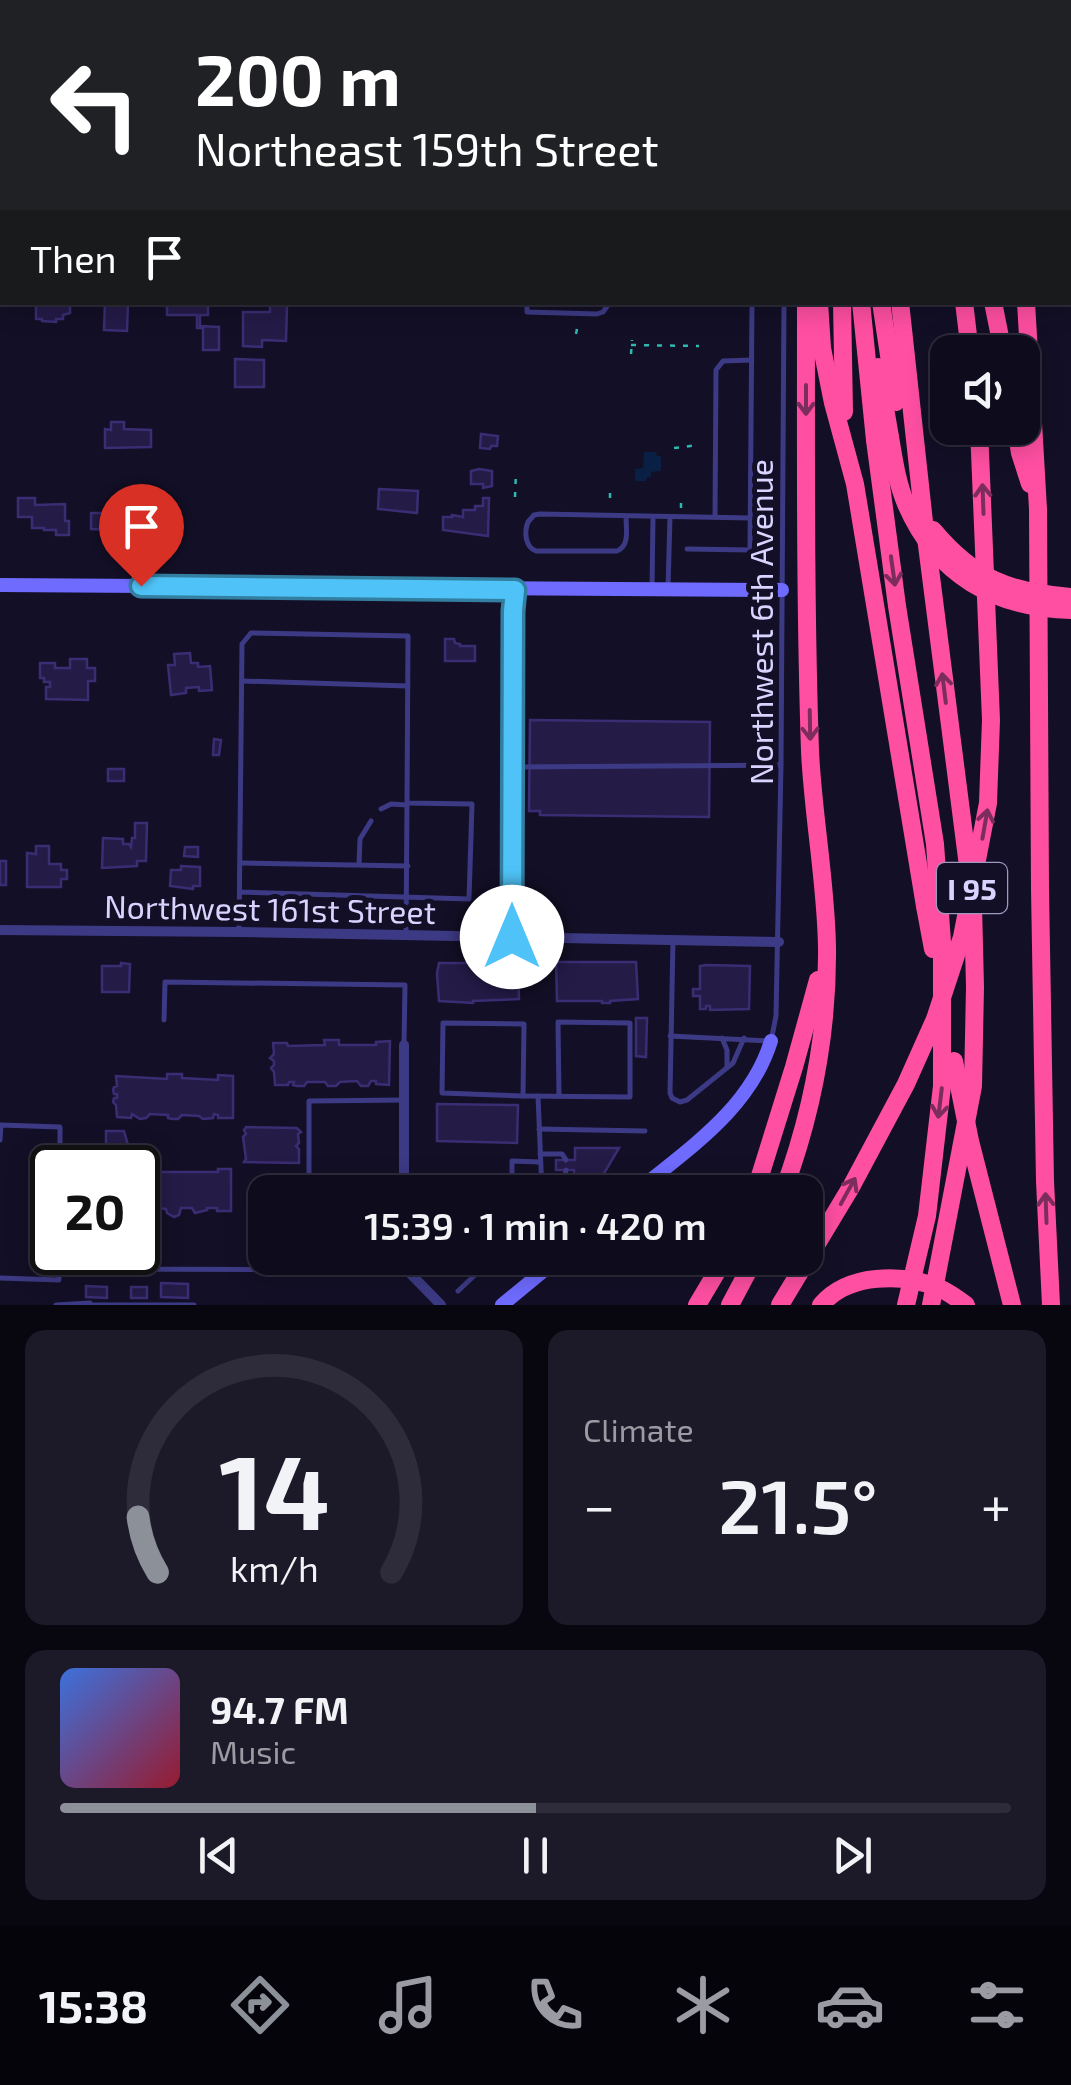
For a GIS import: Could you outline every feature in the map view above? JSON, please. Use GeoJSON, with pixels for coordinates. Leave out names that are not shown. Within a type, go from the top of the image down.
{"type":"FeatureCollection","features":[{"type":"Feature","properties":{"kind":"highway"},"geometry":{"type":"LineString","coordinates":[[789,1175],[819,1061],[827,946],[810,756],[806,305]]}},
{"type":"Feature","properties":{"kind":"highway"},"geometry":{"type":"LineString","coordinates":[[818,305],[832,403],[855,484],[954,1061],[1012,1305]]}},
{"type":"Feature","properties":{"kind":"highway"},"geometry":{"type":"LineString","coordinates":[[842,305],[844,442]]}},
{"type":"Feature","properties":{"kind":"highway"},"geometry":{"type":"LineString","coordinates":[[865,305],[897,478],[919,528],[943,561],[966,581],[997,598],[1030,607],[1071,610]]}},
{"type":"Feature","properties":{"kind":"highway"},"geometry":{"type":"LineString","coordinates":[[881,305],[898,606],[935,844],[942,942],[942,1086],[927,1216],[906,1305]]}},
{"type":"Feature","properties":{"kind":"highway"},"geometry":{"type":"LineString","coordinates":[[900,305],[972,905],[975,987],[973,1086],[931,1305]]}},
{"type":"Feature","properties":{"kind":"highway"},"geometry":{"type":"LineString","coordinates":[[964,305],[968,335]]}},
{"type":"Feature","properties":{"kind":"highway"},"geometry":{"type":"LineString","coordinates":[[994,305],[1000,335]]}},
{"type":"Feature","properties":{"kind":"highway"},"geometry":{"type":"LineString","coordinates":[[1026,305],[1038,508],[1045,1200],[1051,1305]]}},
{"type":"Feature","properties":{"kind":"highway"},"geometry":{"type":"LineString","coordinates":[[888,438],[911,499],[948,547],[974,570],[1031,594],[1071,597]]}},
{"type":"Feature","properties":{"kind":"highway","name":"I 95"},"geometry":{"type":"LineString","coordinates":[[780,1305],[851,1187],[906,1084],[936,1019],[962,938],[988,803],[991,720],[981,445]]}},
{"type":"Feature","properties":{"kind":"highway"},"geometry":{"type":"LineString","coordinates":[[1019,445],[1038,508]]}},
{"type":"Feature","properties":{"kind":"highway"},"geometry":{"type":"LineString","coordinates":[[759,1175],[827,946]]}},
{"type":"Feature","properties":{"kind":"highway"},"geometry":{"type":"LineString","coordinates":[[697,1305],[715,1275]]}},
{"type":"Feature","properties":{"kind":"highway"},"geometry":{"type":"LineString","coordinates":[[730,1305],[745,1275]]}},
{"type":"Feature","properties":{"kind":"highway"},"geometry":{"type":"LineString","coordinates":[[821,1305],[848,1285],[870,1280],[907,1280],[939,1288],[966,1305]]}},
{"type":"Feature","properties":{"kind":"street"},"geometry":{"type":"LineString","coordinates":[[0,585],[782,590]]}},
{"type":"Feature","properties":{"kind":"street","name":"Northwest 161st Street"},"geometry":{"type":"LineString","coordinates":[[0,930],[778,942]]}},
{"type":"Feature","properties":{"kind":"street"},"geometry":{"type":"LineString","coordinates":[[656,1175],[732,1110],[754,1080],[771,1040]]}},
{"type":"Feature","properties":{"kind":"street"},"geometry":{"type":"LineString","coordinates":[[404,1045],[404,1175]]}},
{"type":"Feature","properties":{"kind":"street"},"geometry":{"type":"LineString","coordinates":[[414,1275],[440,1305]]}},
{"type":"Feature","properties":{"kind":"street"},"geometry":{"type":"LineString","coordinates":[[502,1305],[538,1275]]}},
{"type":"Feature","properties":{"kind":"lane"},"geometry":{"type":"LineString","coordinates":[[527,305],[527,312],[597,314],[608,305]]}},
{"type":"Feature","properties":{"kind":"lane"},"geometry":{"type":"LineString","coordinates":[[687,549],[750,550],[752,305]]}},
{"type":"Feature","properties":{"kind":"lane","name":"Northwest 6th Avenue"},"geometry":{"type":"LineString","coordinates":[[771,1040],[778,998],[784,305]]}},
{"type":"Feature","properties":{"kind":"lane"},"geometry":{"type":"LineString","coordinates":[[715,518],[716,370],[723,361],[752,360]]}},
{"type":"Feature","properties":{"kind":"lane"},"geometry":{"type":"LineString","coordinates":[[626,516],[626,544],[617,552],[536,551],[527,540],[526,527],[534,516],[626,516],[750,518]]}},
{"type":"Feature","properties":{"kind":"lane"},"geometry":{"type":"LineString","coordinates":[[652,590],[653,517]]}},
{"type":"Feature","properties":{"kind":"lane"},"geometry":{"type":"LineString","coordinates":[[668,591],[670,517]]}},
{"type":"Feature","properties":{"kind":"lane"},"geometry":{"type":"LineString","coordinates":[[512,937],[515,590]]}},
{"type":"Feature","properties":{"kind":"lane"},"geometry":{"type":"LineString","coordinates":[[239,932],[242,644],[250,633],[408,636],[406,803],[472,804],[469,899],[240,892]]}},
{"type":"Feature","properties":{"kind":"lane"},"geometry":{"type":"LineString","coordinates":[[242,681],[408,686]]}},
{"type":"Feature","properties":{"kind":"lane"},"geometry":{"type":"LineString","coordinates":[[513,766],[781,765]]}},
{"type":"Feature","properties":{"kind":"lane"},"geometry":{"type":"LineString","coordinates":[[381,809],[391,804],[408,804],[406,934]]}},
{"type":"Feature","properties":{"kind":"lane"},"geometry":{"type":"LineString","coordinates":[[359,865],[360,839],[371,821]]}},
{"type":"Feature","properties":{"kind":"lane"},"geometry":{"type":"LineString","coordinates":[[240,863],[408,866]]}},
{"type":"Feature","properties":{"kind":"lane"},"geometry":{"type":"LineString","coordinates":[[673,940],[670,1092],[675,1100],[689,1099],[733,1064],[744,1038]]}},
{"type":"Feature","properties":{"kind":"lane"},"geometry":{"type":"LineString","coordinates":[[164,1020],[164,982],[405,985],[404,1045]]}},
{"type":"Feature","properties":{"kind":"lane"},"geometry":{"type":"LineString","coordinates":[[522,1096],[524,1024],[443,1023],[442,1093],[522,1096],[630,1098],[630,1024],[558,1022],[558,1096]]}},
{"type":"Feature","properties":{"kind":"lane"},"geometry":{"type":"LineString","coordinates":[[670,1036],[771,1040]]}},
{"type":"Feature","properties":{"kind":"lane"},"geometry":{"type":"LineString","coordinates":[[722,1038],[727,1067]]}},
{"type":"Feature","properties":{"kind":"lane"},"geometry":{"type":"LineString","coordinates":[[538,1096],[541,1175]]}},
{"type":"Feature","properties":{"kind":"lane"},"geometry":{"type":"LineString","coordinates":[[309,1175],[309,1101],[404,1100]]}},
{"type":"Feature","properties":{"kind":"lane"},"geometry":{"type":"LineString","coordinates":[[0,1140],[1,1126],[60,1126],[60,1145]]}},
{"type":"Feature","properties":{"kind":"lane"},"geometry":{"type":"LineString","coordinates":[[540,1129],[646,1130]]}},
{"type":"Feature","properties":{"kind":"lane"},"geometry":{"type":"LineString","coordinates":[[512,1175],[512,1161],[562,1154],[566,1160]]}},
{"type":"Feature","properties":{"kind":"lane"},"geometry":{"type":"LineString","coordinates":[[565,1175],[566,1170]]}},
{"type":"Feature","properties":{"kind":"lane"},"geometry":{"type":"LineString","coordinates":[[160,1269],[248,1270]]}},
{"type":"Feature","properties":{"kind":"lane"},"geometry":{"type":"LineString","coordinates":[[0,1278],[60,1280],[60,1275]]}},
{"type":"Feature","properties":{"kind":"lane"},"geometry":{"type":"LineString","coordinates":[[458,1291],[475,1275]]}},
{"type":"Feature","properties":{"kind":"lane"},"geometry":{"type":"LineString","coordinates":[[56,1305],[194,1305]]}},
{"type":"Feature","properties":{"kind":"path"},"geometry":{"type":"LineString","coordinates":[[631,354],[631,342],[699,346]]}},
{"type":"Feature","properties":{"kind":"path"},"geometry":{"type":"LineString","coordinates":[[675,346],[676,354]]}},
{"type":"Feature","properties":{"kind":"path"},"geometry":{"type":"LineString","coordinates":[[676,454],[675,448],[699,445]]}},
{"type":"Feature","properties":{"kind":"path"},"geometry":{"type":"LineString","coordinates":[[515,497],[516,472]]}},
{"type":"Feature","properties":{"kind":"path"},"geometry":{"type":"LineString","coordinates":[[610,492],[610,498]]}},
{"type":"Feature","properties":{"kind":"path"},"geometry":{"type":"LineString","coordinates":[[682,499],[682,510]]}},
{"type":"Feature","properties":{"kind":"water"},"geometry":{"type":"Polygon","coordinates":[[[644,452],[661,456],[661,471],[651,472],[646,481],[635,481],[635,469],[643,468],[644,452]]]}},
{"type":"Feature","properties":{"kind":"building"},"geometry":{"type":"Polygon","coordinates":[[[36,305],[70,305],[70,313],[56,322],[36,319],[36,305]]]}},
{"type":"Feature","properties":{"kind":"building"},"geometry":{"type":"Polygon","coordinates":[[[105,305],[128,305],[127,331],[104,330],[105,305]]]}},
{"type":"Feature","properties":{"kind":"building"},"geometry":{"type":"Polygon","coordinates":[[[167,305],[208,305],[208,315],[200,315],[200,326],[219,327],[219,350],[203,350],[203,328],[197,328],[197,315],[167,315],[167,305]]]}},
{"type":"Feature","properties":{"kind":"building"},"geometry":{"type":"Polygon","coordinates":[[[270,305],[287,306],[286,341],[262,340],[262,347],[243,346],[243,312],[270,312],[270,305]]]}},
{"type":"Feature","properties":{"kind":"building"},"geometry":{"type":"Polygon","coordinates":[[[235,359],[264,360],[264,387],[235,387],[235,359]]]}},
{"type":"Feature","properties":{"kind":"building"},"geometry":{"type":"Polygon","coordinates":[[[111,422],[124,422],[124,429],[151,430],[151,447],[105,448],[105,429],[111,430],[111,422]]]}},
{"type":"Feature","properties":{"kind":"building"},"geometry":{"type":"Polygon","coordinates":[[[481,434],[498,436],[497,446],[480,448],[481,434]]]}},
{"type":"Feature","properties":{"kind":"building"},"geometry":{"type":"Polygon","coordinates":[[[471,471],[492,471],[492,486],[471,484],[471,471]]]}},
{"type":"Feature","properties":{"kind":"building"},"geometry":{"type":"Polygon","coordinates":[[[379,489],[418,491],[417,513],[378,509],[379,489]]]}},
{"type":"Feature","properties":{"kind":"building"},"geometry":{"type":"Polygon","coordinates":[[[18,498],[35,498],[35,505],[65,504],[69,535],[32,528],[32,517],[18,517],[18,498]]]}},
{"type":"Feature","properties":{"kind":"building"},"geometry":{"type":"Polygon","coordinates":[[[483,498],[489,498],[488,536],[443,530],[443,517],[463,517],[463,510],[483,506],[483,498]]]}},
{"type":"Feature","properties":{"kind":"building"},"geometry":{"type":"Polygon","coordinates":[[[91,513],[111,513],[114,530],[91,529],[91,513]]]}},
{"type":"Feature","properties":{"kind":"building"},"geometry":{"type":"Polygon","coordinates":[[[445,639],[454,639],[460,646],[475,646],[475,661],[445,661],[445,639]]]}},
{"type":"Feature","properties":{"kind":"building"},"geometry":{"type":"Polygon","coordinates":[[[190,653],[191,663],[210,666],[212,690],[186,688],[186,693],[171,695],[168,665],[175,665],[174,654],[190,653]]]}},
{"type":"Feature","properties":{"kind":"building"},"geometry":{"type":"Polygon","coordinates":[[[70,659],[87,659],[87,668],[95,668],[95,681],[88,681],[88,700],[46,699],[50,682],[40,678],[40,663],[70,668],[70,659]]]}},
{"type":"Feature","properties":{"kind":"building"},"geometry":{"type":"Polygon","coordinates":[[[530,720],[710,722],[709,817],[540,815],[540,811],[529,811],[530,720]]]}},
{"type":"Feature","properties":{"kind":"building"},"geometry":{"type":"Polygon","coordinates":[[[214,739],[221,740],[219,755],[213,755],[214,739]]]}},
{"type":"Feature","properties":{"kind":"building"},"geometry":{"type":"Polygon","coordinates":[[[108,769],[124,769],[124,781],[108,781],[108,769]]]}},
{"type":"Feature","properties":{"kind":"building"},"geometry":{"type":"Polygon","coordinates":[[[135,823],[147,823],[146,861],[137,861],[137,866],[102,868],[103,838],[123,839],[123,844],[131,847],[135,823]]]}},
{"type":"Feature","properties":{"kind":"building"},"geometry":{"type":"Polygon","coordinates":[[[36,846],[49,846],[49,864],[61,864],[61,870],[67,870],[61,887],[27,887],[27,853],[36,854],[36,846]]]}},
{"type":"Feature","properties":{"kind":"building"},"geometry":{"type":"Polygon","coordinates":[[[185,847],[198,847],[198,857],[184,856],[185,847]]]}},
{"type":"Feature","properties":{"kind":"building"},"geometry":{"type":"Polygon","coordinates":[[[0,861],[6,861],[6,885],[0,885],[0,861]]]}},
{"type":"Feature","properties":{"kind":"building"},"geometry":{"type":"Polygon","coordinates":[[[181,866],[200,867],[200,886],[170,886],[171,870],[181,870],[181,866]]]}},
{"type":"Feature","properties":{"kind":"building"},"geometry":{"type":"Polygon","coordinates":[[[556,962],[636,962],[638,999],[610,1003],[557,1001],[556,962]]]}},
{"type":"Feature","properties":{"kind":"building"},"geometry":{"type":"Polygon","coordinates":[[[439,963],[518,963],[519,999],[439,1001],[439,963]]]}},
{"type":"Feature","properties":{"kind":"building"},"geometry":{"type":"Polygon","coordinates":[[[130,964],[129,992],[102,992],[102,966],[130,964]]]}},
{"type":"Feature","properties":{"kind":"building"},"geometry":{"type":"Polygon","coordinates":[[[700,966],[750,966],[749,1009],[700,1009],[700,996],[693,996],[693,989],[700,989],[700,966]]]}},
{"type":"Feature","properties":{"kind":"building"},"geometry":{"type":"Polygon","coordinates":[[[636,1018],[647,1018],[646,1057],[636,1056],[636,1018]]]}},
{"type":"Feature","properties":{"kind":"building"},"geometry":{"type":"Polygon","coordinates":[[[324,1040],[339,1040],[339,1045],[390,1041],[389,1085],[371,1081],[368,1086],[361,1086],[357,1081],[336,1086],[325,1082],[275,1085],[271,1068],[274,1061],[270,1058],[274,1054],[273,1043],[325,1045],[324,1040]]]}},
{"type":"Feature","properties":{"kind":"building"},"geometry":{"type":"Polygon","coordinates":[[[167,1074],[218,1080],[218,1075],[233,1076],[233,1118],[218,1118],[214,1114],[213,1118],[203,1119],[150,1114],[140,1119],[132,1114],[131,1118],[117,1117],[113,1102],[117,1098],[113,1090],[117,1086],[116,1076],[167,1079],[167,1074]]]}},
{"type":"Feature","properties":{"kind":"building"},"geometry":{"type":"Polygon","coordinates":[[[437,1104],[518,1105],[517,1143],[437,1141],[437,1104]]]}},
{"type":"Feature","properties":{"kind":"building"},"geometry":{"type":"Polygon","coordinates":[[[246,1127],[297,1128],[301,1132],[296,1146],[299,1163],[244,1162],[246,1127]]]}},
{"type":"Feature","properties":{"kind":"building"},"geometry":{"type":"Polygon","coordinates":[[[106,1131],[124,1131],[128,1145],[106,1145],[106,1131]]]}},
{"type":"Feature","properties":{"kind":"building"},"geometry":{"type":"Polygon","coordinates":[[[575,1148],[619,1148],[603,1175],[574,1175],[574,1170],[556,1170],[556,1160],[575,1160],[575,1148]]]}},
{"type":"Feature","properties":{"kind":"building"},"geometry":{"type":"Polygon","coordinates":[[[231,1169],[231,1211],[207,1208],[195,1213],[192,1208],[181,1208],[174,1217],[160,1208],[160,1172],[231,1169]]]}},
{"type":"Feature","properties":{"kind":"building"},"geometry":{"type":"Polygon","coordinates":[[[161,1283],[188,1284],[188,1298],[161,1297],[161,1283]]]}},
{"type":"Feature","properties":{"kind":"building"},"geometry":{"type":"Polygon","coordinates":[[[86,1286],[107,1287],[107,1298],[86,1297],[86,1286]]]}},
{"type":"Feature","properties":{"kind":"building"},"geometry":{"type":"Polygon","coordinates":[[[131,1287],[147,1287],[147,1298],[131,1298],[131,1287]]]}},
{"type":"Feature","properties":{"kind":"route"},"geometry":{"type":"LineString","coordinates":[[141,586],[515,590],[512,937]]}}]}
